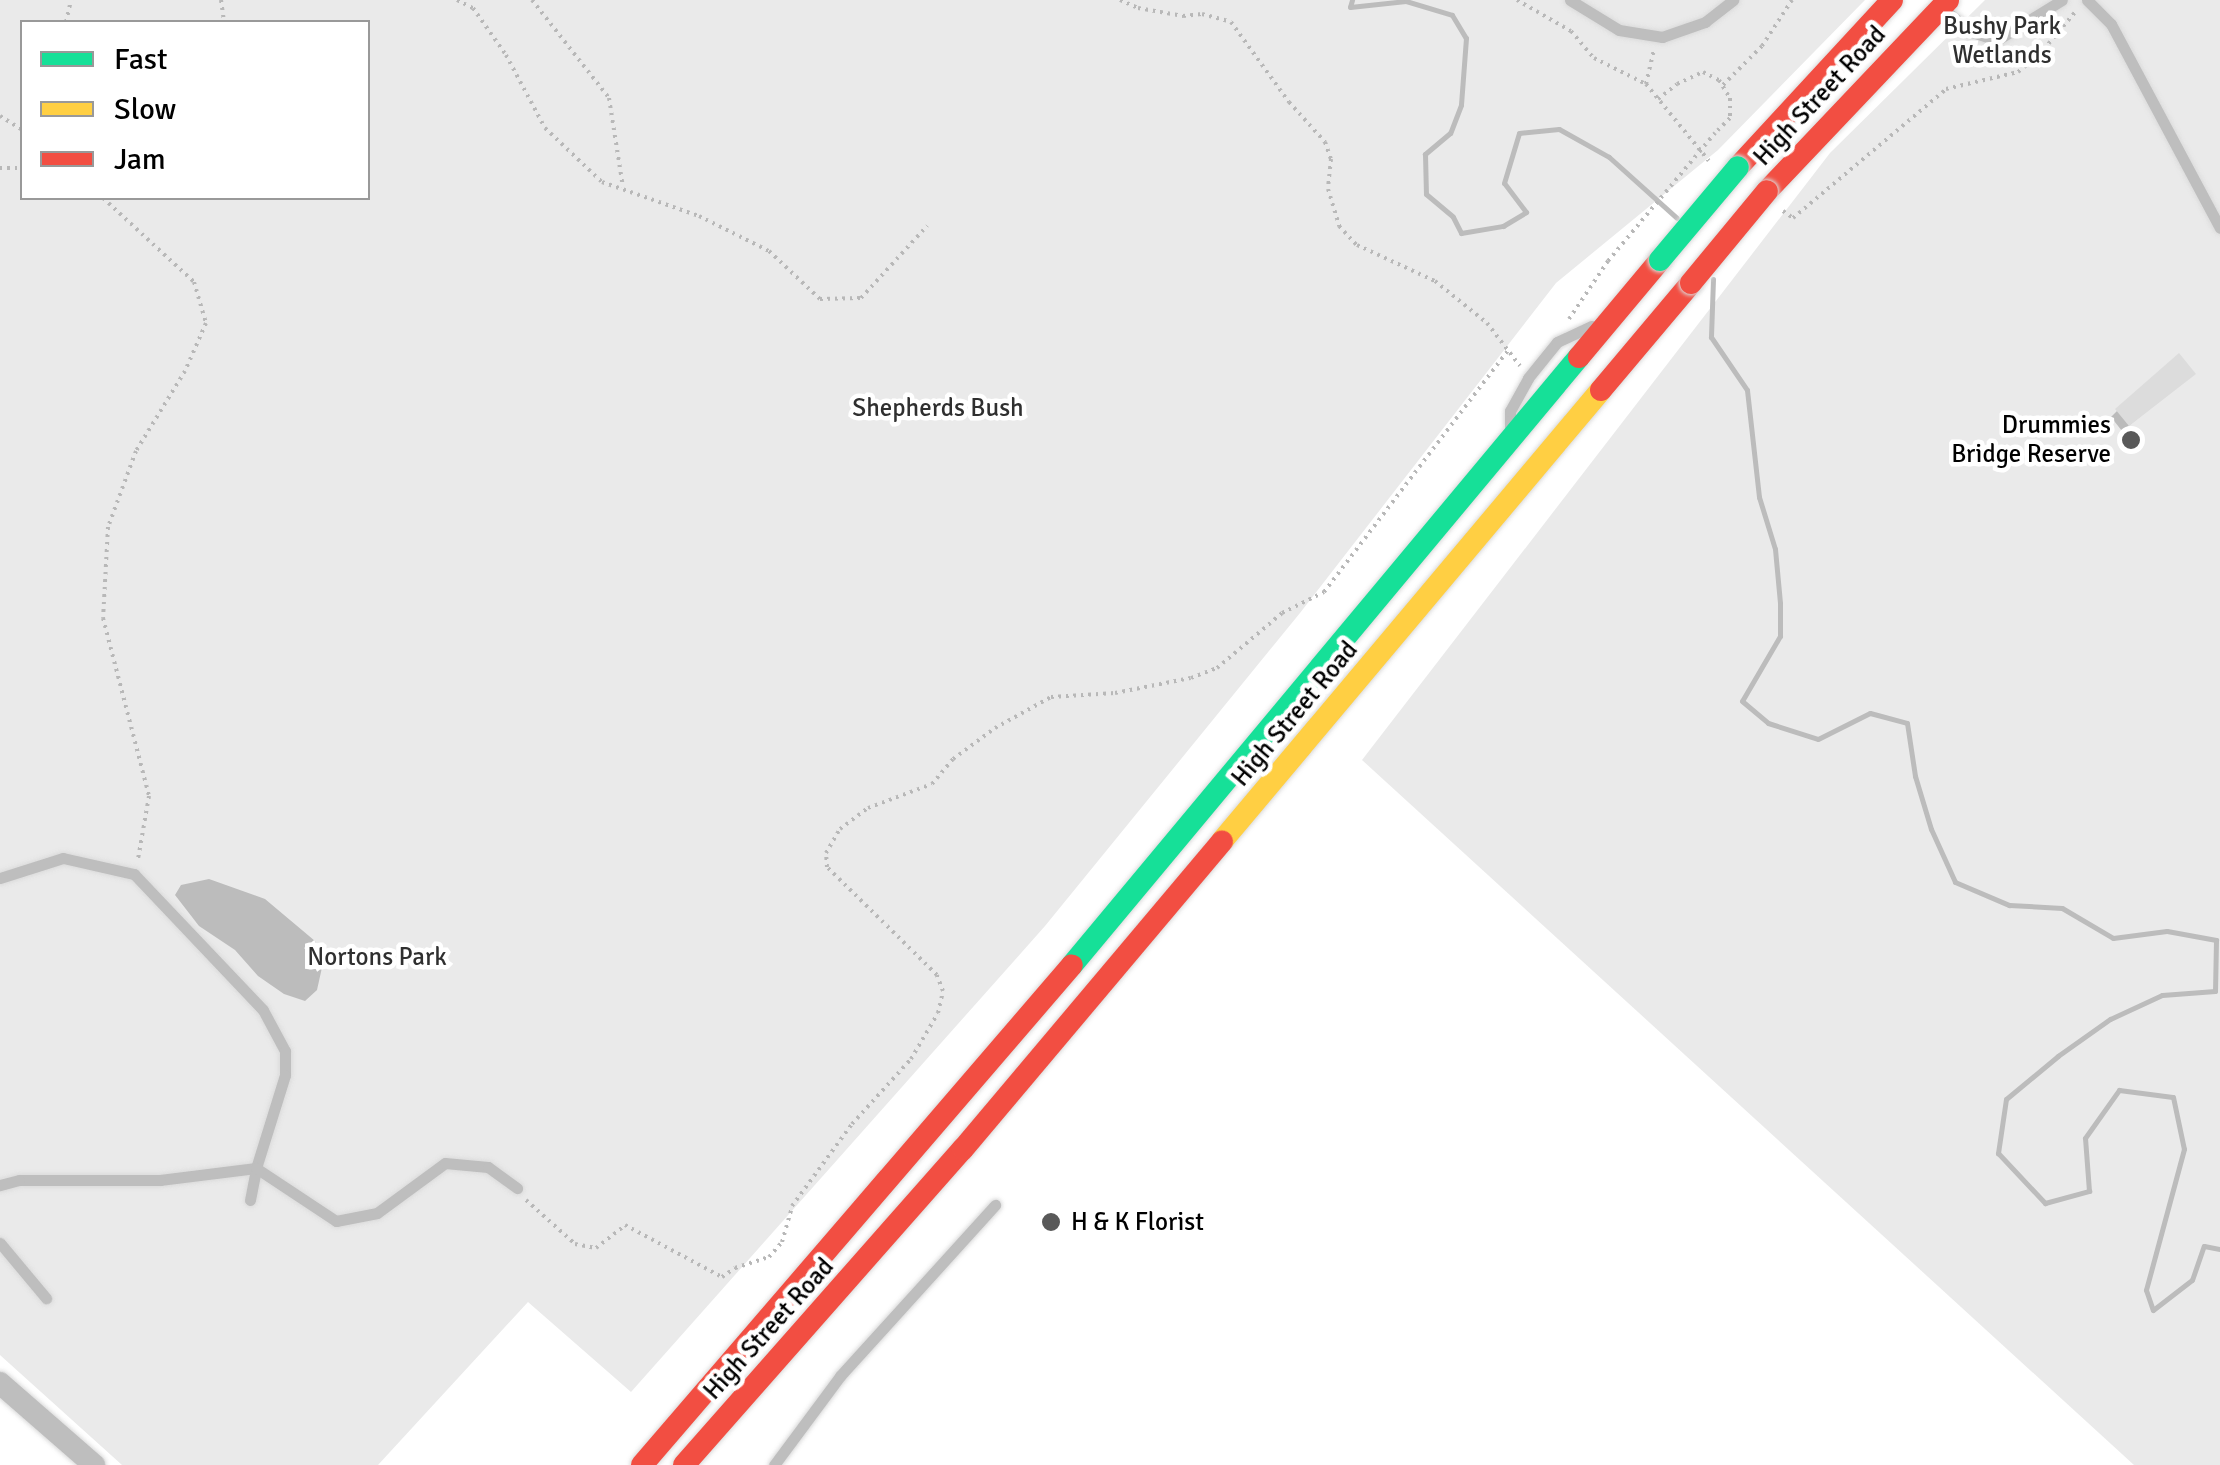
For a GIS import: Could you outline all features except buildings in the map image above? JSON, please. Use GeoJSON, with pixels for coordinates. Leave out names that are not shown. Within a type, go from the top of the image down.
{"type":"FeatureCollection","features":[{"type":"Feature","properties":{"kind":"main road","name":"High Street Road"},"geometry":{"type":"LineString","coordinates":[[642,1465],[937,1126],[1738,167],[1892,0]]}},
{"type":"Feature","properties":{"kind":"main road","name":"High Street Road"},"geometry":{"type":"LineString","coordinates":[[684,1465],[963,1148],[1691,283],[1774,200],[1941,2]]}},
{"type":"Feature","properties":{"kind":"main road"},"geometry":{"type":"LineString","coordinates":[[937,1126],[963,1148]]}},
{"type":"Feature","properties":{"kind":"street"},"geometry":{"type":"LineString","coordinates":[[0,1383],[94,1465]]}},
{"type":"Feature","properties":{"kind":"lane"},"geometry":{"type":"LineString","coordinates":[[1570,0],[1619,30],[1658,36],[1706,22],[1733,0]]}},
{"type":"Feature","properties":{"kind":"lane"},"geometry":{"type":"LineString","coordinates":[[1941,2],[1968,31],[1998,40],[2062,0]]}},
{"type":"Feature","properties":{"kind":"lane"},"geometry":{"type":"LineString","coordinates":[[2086,0],[2112,24],[2220,228]]}},
{"type":"Feature","properties":{"kind":"lane"},"geometry":{"type":"LineString","coordinates":[[1509,440],[1510,411],[1528,378],[1557,342],[1614,315]]}},
{"type":"Feature","properties":{"kind":"lane"},"geometry":{"type":"LineString","coordinates":[[0,878],[63,858],[134,874],[264,1010],[285,1050],[284,1074],[250,1200]]}},
{"type":"Feature","properties":{"kind":"lane"},"geometry":{"type":"LineString","coordinates":[[0,1185],[20,1180],[160,1180],[256,1168],[336,1221],[377,1213],[445,1164],[488,1167],[516,1188]]}},
{"type":"Feature","properties":{"kind":"lane"},"geometry":{"type":"LineString","coordinates":[[774,1465],[840,1376],[995,1205]]}},
{"type":"Feature","properties":{"kind":"lane"},"geometry":{"type":"LineString","coordinates":[[0,1243],[46,1298]]}},
{"type":"Feature","properties":{"kind":"path"},"geometry":{"type":"LineString","coordinates":[[457,0],[473,8],[506,55],[545,128],[602,182],[699,216],[770,251],[820,300],[861,298],[927,226]]}},
{"type":"Feature","properties":{"kind":"path"},"geometry":{"type":"LineString","coordinates":[[532,0],[608,98],[623,189]]}},
{"type":"Feature","properties":{"kind":"path"},"geometry":{"type":"LineString","coordinates":[[1120,0],[1138,8],[1182,16],[1202,14],[1231,22],[1289,102],[1326,142],[1332,159],[1328,189],[1339,226],[1357,245],[1434,280],[1487,323],[1528,378]]}},
{"type":"Feature","properties":{"kind":"path"},"geometry":{"type":"LineString","coordinates":[[1517,0],[1570,31],[1594,58],[1646,84],[1713,164]]}},
{"type":"Feature","properties":{"kind":"path"},"geometry":{"type":"LineString","coordinates":[[1722,86],[1762,46],[1792,0]]}},
{"type":"Feature","properties":{"kind":"path"},"geometry":{"type":"LineString","coordinates":[[1774,200],[1793,218],[1946,90],[2018,72],[2039,55],[2086,0]]}},
{"type":"Feature","properties":{"kind":"path"},"geometry":{"type":"LineString","coordinates":[[1646,84],[1658,36]]}},
{"type":"Feature","properties":{"kind":"path"},"geometry":{"type":"LineString","coordinates":[[1557,342],[1608,261],[1730,118],[1730,98],[1722,86],[1703,72],[1678,84],[1658,100]]}},
{"type":"Feature","properties":{"kind":"path"},"geometry":{"type":"LineString","coordinates":[[105,200],[194,282],[206,323],[185,371],[136,451],[108,527],[103,618],[149,796],[134,874]]}},
{"type":"Feature","properties":{"kind":"path"},"geometry":{"type":"LineString","coordinates":[[516,1188],[575,1244],[596,1248],[625,1225],[722,1277],[735,1268],[769,1257],[782,1242],[792,1206],[852,1124],[912,1059],[938,1013],[943,991],[937,975],[827,867],[826,853],[840,829],[868,808],[932,784],[953,759],[995,728],[1052,698],[1116,693],[1191,678],[1217,668],[1282,612],[1324,592],[1509,350]]}},
{"type":"Feature","properties":{"kind":"green space"},"geometry":{"type":"Polygon","coordinates":[[[0,0],[1865,0],[1718,150],[1556,283],[1300,613],[1045,926],[631,1392],[528,1302],[378,1465],[122,1465],[0,1355],[0,0]]]}},
{"type":"Feature","properties":{"kind":"green space","name":"Bushy Park Wetlands"},"geometry":{"type":"Polygon","coordinates":[[[1985,0],[2220,0],[2220,1465],[2134,1465],[1362,760],[1830,153],[1985,0]]]}},
{"type":"Feature","properties":{"kind":"shaded area"},"geometry":{"type":"Polygon","coordinates":[[[209,879],[265,899],[315,941],[323,963],[317,990],[305,1001],[284,994],[258,976],[235,950],[199,926],[175,895],[181,885],[209,879]]]}},
{"type":"Feature","properties":{"kind":"waterway"},"geometry":{"type":"LineString","coordinates":[[1352,0],[1350,7],[1406,1],[1452,15],[1466,38],[1461,105],[1450,133],[1425,154],[1426,194],[1453,217],[1461,233],[1503,226],[1526,212],[1504,183],[1519,133],[1559,129],[1609,157],[1677,218]]}},
{"type":"Feature","properties":{"kind":"waterway"},"geometry":{"type":"LineString","coordinates":[[1713,279],[1711,337],[1747,390],[1759,497],[1775,549],[1780,603],[1780,636],[1742,701],[1768,723],[1818,739],[1870,713],[1907,723],[1915,776],[1931,829],[1955,882],[2009,905],[2062,908],[2113,938],[2167,931],[2216,940],[2215,991],[2162,995],[2110,1019],[2058,1056],[2006,1099],[1998,1153],[2045,1203],[2089,1191],[2085,1138],[2119,1090],[2173,1097],[2184,1149],[2146,1290],[2153,1310],[2192,1280],[2204,1246],[2220,1249]]}},
{"type":"Feature","properties":{"kind":"traffic: fast"},"geometry":{"type":"LineString","coordinates":[[1660,260],[1738,167]]}},
{"type":"Feature","properties":{"kind":"traffic: fast"},"geometry":{"type":"LineString","coordinates":[[1072,965],[1579,357]]}},
{"type":"Feature","properties":{"kind":"traffic: slow"},"geometry":{"type":"LineString","coordinates":[[1222,841],[1601,390]]}},
{"type":"Feature","properties":{"kind":"traffic: jam"},"geometry":{"type":"LineString","coordinates":[[1738,167],[1892,0]]}},
{"type":"Feature","properties":{"kind":"traffic: jam"},"geometry":{"type":"LineString","coordinates":[[1767,191],[1948,0]]}},
{"type":"Feature","properties":{"kind":"traffic: jam"},"geometry":{"type":"LineString","coordinates":[[1691,283],[1767,191]]}},
{"type":"Feature","properties":{"kind":"traffic: jam"},"geometry":{"type":"LineString","coordinates":[[1579,357],[1660,260]]}},
{"type":"Feature","properties":{"kind":"traffic: jam"},"geometry":{"type":"LineString","coordinates":[[1601,390],[1691,283]]}},
{"type":"Feature","properties":{"kind":"traffic: jam"},"geometry":{"type":"LineString","coordinates":[[684,1465],[963,1149],[1222,841]]}},
{"type":"Feature","properties":{"kind":"traffic: jam"},"geometry":{"type":"LineString","coordinates":[[642,1465],[1072,965]]}},
{"type":"Feature","properties":{"kind":"place","name":"Drummies Bridge Reserve"},"geometry":{"type":"Point","coordinates":[2131,440]}},
{"type":"Feature","properties":{"kind":"place","name":"H & K Florist"},"geometry":{"type":"Point","coordinates":[1051,1222]}},
{"type":"Feature","properties":{"kind":"park label","name":"Shepherds Bush"},"geometry":{"type":"Point","coordinates":[938,408]}},
{"type":"Feature","properties":{"kind":"park label","name":"Nortons Park"},"geometry":{"type":"Point","coordinates":[377,957]}}]}
